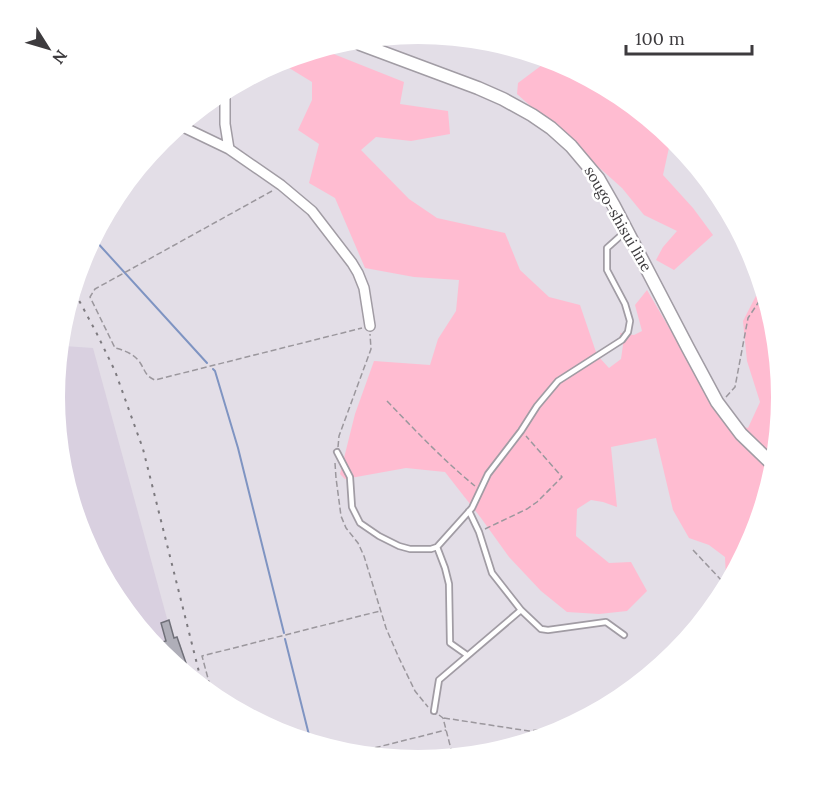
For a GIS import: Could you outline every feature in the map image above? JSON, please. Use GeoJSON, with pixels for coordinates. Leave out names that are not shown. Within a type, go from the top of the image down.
{"type":"FeatureCollection","features":[{"type":"Feature","properties":{"kind":"main road","name":"sougo-shisui line"},"geometry":{"type":"LineString","coordinates":[[367,48],[495,95],[532,115],[571,146],[598,178],[719,404],[741,434],[765,457]]}},
{"type":"Feature","properties":{"kind":"street"},"geometry":{"type":"LineString","coordinates":[[225,101],[225,124],[229,149]]}},
{"type":"Feature","properties":{"kind":"street"},"geometry":{"type":"LineString","coordinates":[[187,129],[229,149],[281,185],[312,211],[352,262],[364,288],[370,326]]}},
{"type":"Feature","properties":{"kind":"lane"},"geometry":{"type":"LineString","coordinates":[[337,452],[350,477],[352,507],[360,523],[399,546],[410,549],[437,547],[469,511],[488,474],[521,431],[537,405],[558,381],[622,340],[628,332],[630,321],[625,304],[607,270],[608,248],[627,230]]}},
{"type":"Feature","properties":{"kind":"lane"},"geometry":{"type":"LineString","coordinates":[[469,511],[492,573],[521,610],[541,628],[548,630],[606,622],[624,635]]}},
{"type":"Feature","properties":{"kind":"lane"},"geometry":{"type":"LineString","coordinates":[[437,547],[448,584],[450,643],[467,656]]}},
{"type":"Feature","properties":{"kind":"lane"},"geometry":{"type":"LineString","coordinates":[[434,711],[439,680],[521,610]]}},
{"type":"Feature","properties":{"kind":"path"},"geometry":{"type":"LineString","coordinates":[[281,185],[95,289],[90,297],[115,348],[126,351],[139,361],[146,375],[155,380],[370,326],[371,349],[339,436],[335,458],[341,516],[364,556],[386,627],[399,658],[415,691],[426,706],[443,718],[532,731]]}},
{"type":"Feature","properties":{"kind":"path"},"geometry":{"type":"LineString","coordinates":[[719,404],[735,387],[748,318],[758,303]]}},
{"type":"Feature","properties":{"kind":"path"},"geometry":{"type":"LineString","coordinates":[[387,401],[458,473],[481,491]]}},
{"type":"Feature","properties":{"kind":"path"},"geometry":{"type":"LineString","coordinates":[[478,532],[527,509],[562,477],[521,431]]}},
{"type":"Feature","properties":{"kind":"path"},"geometry":{"type":"LineString","coordinates":[[693,550],[720,579]]}},
{"type":"Feature","properties":{"kind":"path"},"geometry":{"type":"LineString","coordinates":[[209,681],[202,656],[381,610]]}},
{"type":"Feature","properties":{"kind":"path"},"geometry":{"type":"LineString","coordinates":[[443,718],[451,748]]}},
{"type":"Feature","properties":{"kind":"path"},"geometry":{"type":"LineString","coordinates":[[379,747],[447,730]]}},
{"type":"Feature","properties":{"kind":"shaded area"},"geometry":{"type":"Polygon","coordinates":[[[334,54],[404,82],[400,104],[448,111],[450,134],[411,141],[376,137],[361,150],[409,199],[437,218],[505,233],[520,270],[549,297],[580,305],[597,355],[609,368],[621,359],[623,345],[620,333],[634,335],[642,331],[635,305],[647,290],[723,422],[748,428],[760,402],[747,361],[743,321],[756,296],[768,350],[770,373],[768,443],[752,510],[726,570],[725,557],[709,545],[689,538],[673,510],[656,438],[611,447],[617,507],[591,500],[577,509],[576,536],[609,563],[631,562],[647,591],[627,611],[599,614],[567,612],[541,591],[509,557],[445,472],[406,468],[345,479],[340,474],[355,414],[374,361],[430,365],[438,339],[456,311],[459,280],[414,277],[365,268],[335,198],[309,183],[319,144],[298,130],[312,100],[312,82],[289,68],[334,54]]]}},
{"type":"Feature","properties":{"kind":"shaded area"},"geometry":{"type":"Polygon","coordinates":[[[541,66],[574,80],[633,116],[669,148],[663,175],[693,208],[713,235],[674,270],[656,260],[663,247],[677,231],[644,215],[622,188],[517,94],[518,83],[541,66]]]}},
{"type":"Feature","properties":{"kind":"shaded area"},"geometry":{"type":"Polygon","coordinates":[[[69,346],[93,348],[177,654],[124,593],[101,553],[77,488],[66,420],[68,350],[69,346]]]}},
{"type":"Feature","properties":{"kind":"building"},"geometry":{"type":"Polygon","coordinates":[[[169,620],[174,638],[177,637],[186,663],[164,641],[166,641],[161,623],[169,620]]]}},
{"type":"Feature","properties":{"kind":"waterway"},"geometry":{"type":"LineString","coordinates":[[99,245],[207,363]]}},
{"type":"Feature","properties":{"kind":"waterway"},"geometry":{"type":"LineString","coordinates":[[213,369],[238,448],[284,633]]}},
{"type":"Feature","properties":{"kind":"waterway"},"geometry":{"type":"LineString","coordinates":[[285,639],[308,732]]}},
{"type":"Feature","properties":{"kind":"railway"},"geometry":{"type":"LineString","coordinates":[[79,300],[115,371],[143,449],[200,674]]}}]}
